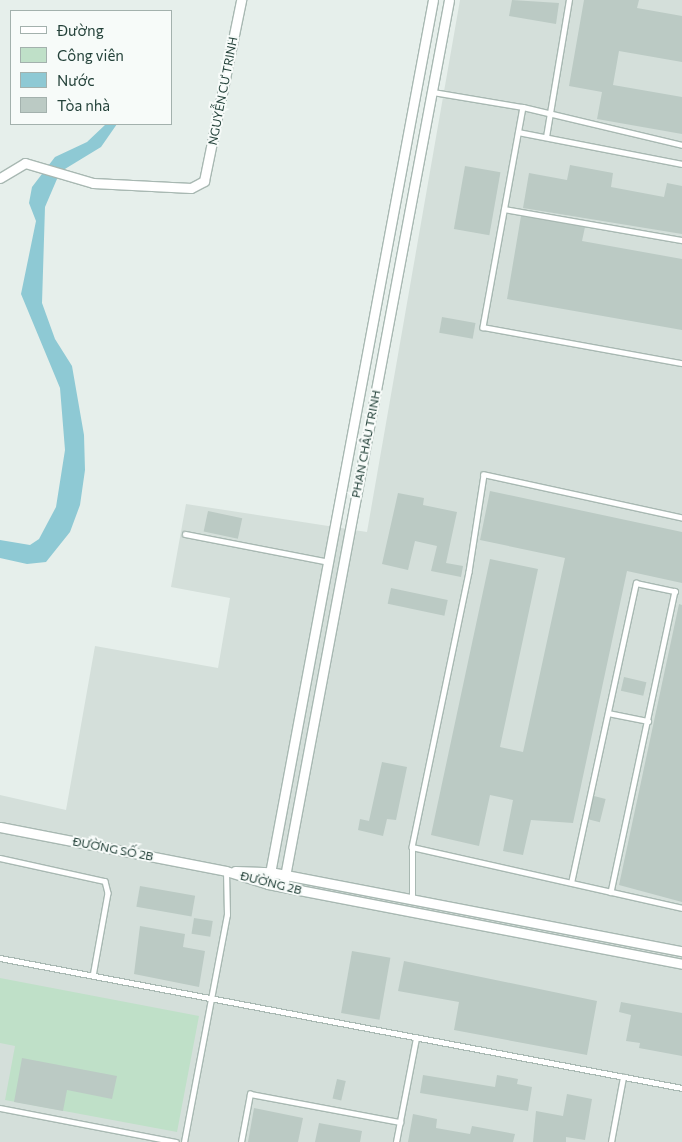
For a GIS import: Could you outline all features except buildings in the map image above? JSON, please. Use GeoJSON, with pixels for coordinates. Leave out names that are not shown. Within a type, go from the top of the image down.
{"type":"FeatureCollection","features":[{"type":"Feature","properties":{"kind":"street","name":"NGUYỄN CƯ TRINH"},"geometry":{"type":"LineString","coordinates":[[0,178],[25,163],[40,166],[70,179],[150,188],[191,188],[204,181],[241,0]]}},
{"type":"Feature","properties":{"kind":"street","name":"PHAN CHÂU TRINH"},"geometry":{"type":"LineString","coordinates":[[268,884],[330,563],[433,0]]}},
{"type":"Feature","properties":{"kind":"street","name":"PHAN CHÂU TRINH"},"geometry":{"type":"LineString","coordinates":[[283,887],[449,0]]}},
{"type":"Feature","properties":{"kind":"street","name":"ĐƯỜNG SỐ 2B"},"geometry":{"type":"LineString","coordinates":[[0,827],[226,871]]}},
{"type":"Feature","properties":{"kind":"street","name":"ĐƯỜNG 2B"},"geometry":{"type":"LineString","coordinates":[[226,871],[285,874],[682,951]]}},
{"type":"Feature","properties":{"kind":"street","name":"ĐƯỜNG 2B"},"geometry":{"type":"LineString","coordinates":[[226,871],[268,884],[682,964]]}},
{"type":"Feature","properties":{"kind":"lane"},"geometry":{"type":"LineString","coordinates":[[546,137],[569,0]]}},
{"type":"Feature","properties":{"kind":"lane"},"geometry":{"type":"LineString","coordinates":[[432,92],[523,107],[682,145]]}},
{"type":"Feature","properties":{"kind":"lane"},"geometry":{"type":"LineString","coordinates":[[523,107],[483,327],[682,363]]}},
{"type":"Feature","properties":{"kind":"lane"},"geometry":{"type":"LineString","coordinates":[[518,132],[682,164]]}},
{"type":"Feature","properties":{"kind":"lane"},"geometry":{"type":"LineString","coordinates":[[504,209],[682,240]]}},
{"type":"Feature","properties":{"kind":"lane"},"geometry":{"type":"LineString","coordinates":[[412,898],[412,847],[469,572],[484,475],[682,518]]}},
{"type":"Feature","properties":{"kind":"lane"},"geometry":{"type":"LineString","coordinates":[[185,534],[330,563]]}},
{"type":"Feature","properties":{"kind":"lane"},"geometry":{"type":"LineString","coordinates":[[571,883],[636,583],[675,591],[611,892]]}},
{"type":"Feature","properties":{"kind":"lane"},"geometry":{"type":"LineString","coordinates":[[608,713],[648,721]]}},
{"type":"Feature","properties":{"kind":"lane"},"geometry":{"type":"LineString","coordinates":[[412,847],[682,908]]}},
{"type":"Feature","properties":{"kind":"lane"},"geometry":{"type":"LineString","coordinates":[[0,858],[105,882],[108,894],[92,976]]}},
{"type":"Feature","properties":{"kind":"lane"},"geometry":{"type":"LineString","coordinates":[[184,1142],[227,915],[226,871]]}},
{"type":"Feature","properties":{"kind":"lane"},"geometry":{"type":"LineString","coordinates":[[0,958],[682,1088]]}},
{"type":"Feature","properties":{"kind":"lane"},"geometry":{"type":"LineString","coordinates":[[396,1142],[416,1038]]}},
{"type":"Feature","properties":{"kind":"lane"},"geometry":{"type":"LineString","coordinates":[[611,1142],[623,1077]]}},
{"type":"Feature","properties":{"kind":"lane"},"geometry":{"type":"LineString","coordinates":[[241,1142],[250,1094],[400,1122]]}},
{"type":"Feature","properties":{"kind":"lane"},"geometry":{"type":"LineString","coordinates":[[0,1108],[176,1142]]}},
{"type":"Feature","properties":{"kind":"shaded area"},"geometry":{"type":"Polygon","coordinates":[[[460,0],[682,0],[682,1142],[0,1142],[0,795],[66,810],[95,646],[218,668],[230,598],[171,587],[186,504],[367,532],[460,0]]]}},
{"type":"Feature","properties":{"kind":"green space"},"geometry":{"type":"Polygon","coordinates":[[[0,978],[199,1016],[177,1132],[5,1100],[15,1046],[0,1043],[0,978]]]}},
{"type":"Feature","properties":{"kind":"water"},"geometry":{"type":"Polygon","coordinates":[[[105,125],[116,125],[101,147],[60,172],[45,207],[42,303],[55,339],[72,366],[84,435],[85,470],[80,505],[70,532],[46,562],[27,564],[0,558],[0,540],[30,545],[39,539],[56,507],[65,450],[60,388],[21,294],[36,221],[29,203],[32,187],[55,157],[87,142],[105,125]]]}}]}
